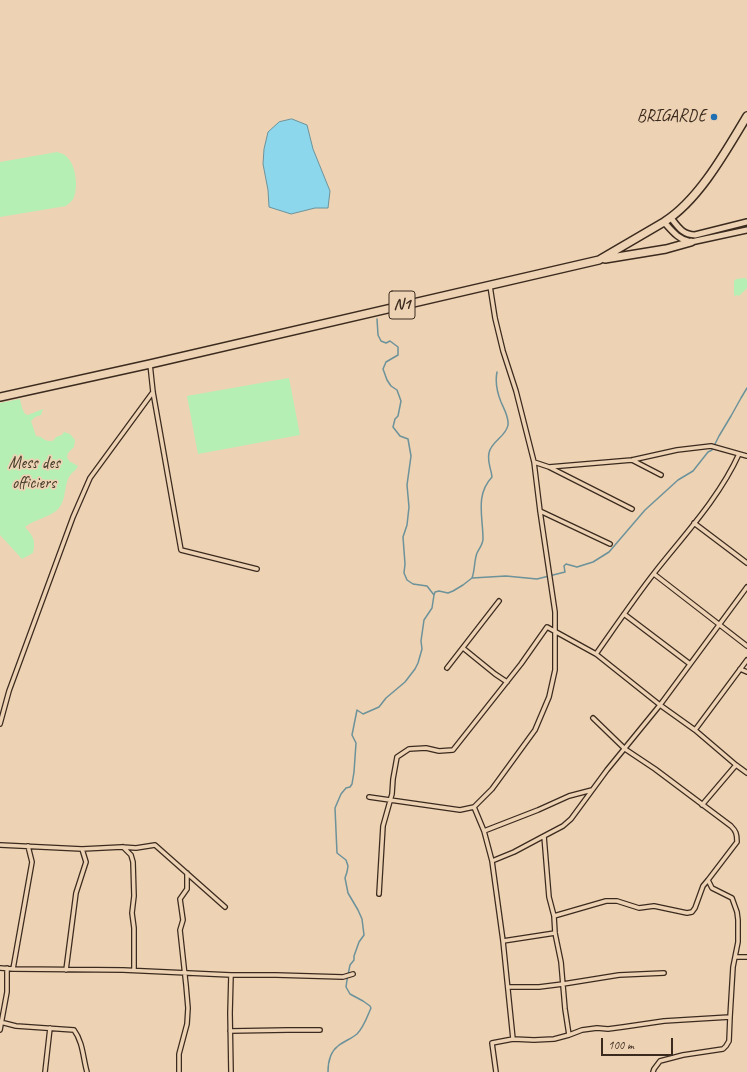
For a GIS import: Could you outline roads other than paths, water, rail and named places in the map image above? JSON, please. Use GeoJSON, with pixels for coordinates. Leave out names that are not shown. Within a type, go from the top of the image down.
{"type":"FeatureCollection","features":[{"type":"Feature","properties":{"kind":"highway","name":"N1"},"geometry":{"type":"LineString","coordinates":[[0,397],[150,364],[599,260],[671,218],[690,199],[721,158],[747,116]]}},
{"type":"Feature","properties":{"kind":"highway"},"geometry":{"type":"LineString","coordinates":[[599,260],[691,242]]}},
{"type":"Feature","properties":{"kind":"main road"},"geometry":{"type":"LineString","coordinates":[[671,218],[679,229],[686,234],[691,235],[747,222]]}},
{"type":"Feature","properties":{"kind":"main road"},"geometry":{"type":"LineString","coordinates":[[664,222],[675,235],[691,242],[747,230]]}},
{"type":"Feature","properties":{"kind":"street"},"geometry":{"type":"LineString","coordinates":[[369,797],[460,810],[474,807],[496,783],[535,730],[549,697],[555,670],[555,612],[548,572],[534,462],[495,318],[490,285]]}},
{"type":"Feature","properties":{"kind":"street"},"geometry":{"type":"LineString","coordinates":[[150,364],[153,392],[181,550],[257,569]]}},
{"type":"Feature","properties":{"kind":"street"},"geometry":{"type":"LineString","coordinates":[[0,724],[1,714],[9,691],[67,532],[90,478],[153,392]]}},
{"type":"Feature","properties":{"kind":"street"},"geometry":{"type":"LineString","coordinates":[[549,467],[632,460],[676,450],[714,447],[747,456]]}},
{"type":"Feature","properties":{"kind":"street"},"geometry":{"type":"LineString","coordinates":[[596,654],[624,614],[723,484],[740,454]]}},
{"type":"Feature","properties":{"kind":"street"},"geometry":{"type":"LineString","coordinates":[[632,460],[661,475]]}},
{"type":"Feature","properties":{"kind":"street"},"geometry":{"type":"LineString","coordinates":[[534,462],[549,467],[632,508]]}},
{"type":"Feature","properties":{"kind":"street"},"geometry":{"type":"LineString","coordinates":[[540,511],[610,544]]}},
{"type":"Feature","properties":{"kind":"street"},"geometry":{"type":"LineString","coordinates":[[694,523],[747,563]]}},
{"type":"Feature","properties":{"kind":"street"},"geometry":{"type":"LineString","coordinates":[[654,574],[747,646]]}},
{"type":"Feature","properties":{"kind":"street"},"geometry":{"type":"LineString","coordinates":[[492,861],[514,852],[563,826],[571,819],[624,749],[660,705],[747,587]]}},
{"type":"Feature","properties":{"kind":"street"},"geometry":{"type":"LineString","coordinates":[[447,668],[499,601]]}},
{"type":"Feature","properties":{"kind":"street"},"geometry":{"type":"LineString","coordinates":[[624,614],[690,664]]}},
{"type":"Feature","properties":{"kind":"street"},"geometry":{"type":"LineString","coordinates":[[379,894],[383,826],[391,800],[397,757],[409,749],[426,748],[439,751],[453,750],[521,664],[547,627],[596,654],[660,705],[695,730],[747,773]]}},
{"type":"Feature","properties":{"kind":"street"},"geometry":{"type":"LineString","coordinates":[[463,648],[507,682]]}},
{"type":"Feature","properties":{"kind":"street"},"geometry":{"type":"LineString","coordinates":[[695,730],[747,660]]}},
{"type":"Feature","properties":{"kind":"street"},"geometry":{"type":"LineString","coordinates":[[740,669],[747,672]]}},
{"type":"Feature","properties":{"kind":"street"},"geometry":{"type":"LineString","coordinates":[[554,916],[606,900],[617,901],[639,908],[654,906],[687,913],[692,912],[695,908],[703,886],[736,842],[736,831],[731,826],[655,769],[624,749],[593,718]]}},
{"type":"Feature","properties":{"kind":"street"},"geometry":{"type":"LineString","coordinates":[[702,805],[736,765]]}},
{"type":"Feature","properties":{"kind":"street"},"geometry":{"type":"LineString","coordinates":[[484,831],[569,796],[592,790]]}},
{"type":"Feature","properties":{"kind":"street"},"geometry":{"type":"LineString","coordinates":[[474,807],[484,831],[492,861],[503,941],[513,1039]]}},
{"type":"Feature","properties":{"kind":"street"},"geometry":{"type":"LineString","coordinates":[[544,836],[549,898],[554,916],[569,1035]]}},
{"type":"Feature","properties":{"kind":"street"},"geometry":{"type":"LineString","coordinates":[[0,844],[82,849],[122,847],[136,848],[155,845],[225,907]]}},
{"type":"Feature","properties":{"kind":"street"},"geometry":{"type":"LineString","coordinates":[[12,969],[32,862],[28,846]]}},
{"type":"Feature","properties":{"kind":"street"},"geometry":{"type":"LineString","coordinates":[[122,847],[131,855],[133,862],[134,896],[132,913],[134,928],[134,970]]}},
{"type":"Feature","properties":{"kind":"street"},"geometry":{"type":"LineString","coordinates":[[66,970],[76,893],[86,862],[82,849]]}},
{"type":"Feature","properties":{"kind":"street"},"geometry":{"type":"LineString","coordinates":[[179,1072],[179,1054],[187,1024],[188,1008],[180,930],[183,920],[180,899],[187,889],[187,873]]}},
{"type":"Feature","properties":{"kind":"street"},"geometry":{"type":"LineString","coordinates":[[653,1072],[660,1061],[683,1055],[723,1049],[729,1041],[733,967],[738,942],[737,912],[732,898],[712,888],[708,880]]}},
{"type":"Feature","properties":{"kind":"street"},"geometry":{"type":"LineString","coordinates":[[503,941],[555,933]]}},
{"type":"Feature","properties":{"kind":"street"},"geometry":{"type":"LineString","coordinates":[[736,957],[747,957]]}},
{"type":"Feature","properties":{"kind":"street"},"geometry":{"type":"LineString","coordinates":[[0,968],[134,970],[231,975],[344,977],[352,974]]}},
{"type":"Feature","properties":{"kind":"street"},"geometry":{"type":"LineString","coordinates":[[0,1030],[7,992],[7,968]]}},
{"type":"Feature","properties":{"kind":"street"},"geometry":{"type":"LineString","coordinates":[[508,988],[539,987],[619,975],[664,973]]}},
{"type":"Feature","properties":{"kind":"street"},"geometry":{"type":"LineString","coordinates":[[231,975],[231,1072]]}},
{"type":"Feature","properties":{"kind":"street"},"geometry":{"type":"LineString","coordinates":[[496,1072],[492,1043],[513,1039],[554,1039],[582,1030],[623,1027],[664,1020],[730,1017]]}},
{"type":"Feature","properties":{"kind":"street"},"geometry":{"type":"LineString","coordinates":[[1,1023],[16,1026],[74,1030],[81,1043],[87,1072]]}},
{"type":"Feature","properties":{"kind":"street"},"geometry":{"type":"LineString","coordinates":[[45,1072],[50,1028]]}},
{"type":"Feature","properties":{"kind":"street"},"geometry":{"type":"LineString","coordinates":[[230,1031],[320,1030]]}},
{"type":"Feature","properties":{"kind":"water"},"geometry":{"type":"Polygon","coordinates":[[[292,119],[307,125],[313,149],[330,191],[328,208],[315,208],[291,214],[269,207],[268,190],[263,164],[264,149],[268,132],[279,122],[292,119]]]}},
{"type":"Feature","properties":{"kind":"waterway"},"geometry":{"type":"LineString","coordinates":[[328,1072],[331,1054],[335,1048],[357,1034],[365,1022],[371,1008],[363,1001],[350,994],[346,987],[350,965],[354,960],[359,942],[364,935],[362,919],[348,893],[345,878],[348,866],[346,860],[337,853],[335,808],[341,794],[352,784],[356,743],[352,735],[357,710],[363,714],[379,707],[386,698],[405,682],[415,669],[422,649],[421,641],[424,620],[432,608],[434,595],[427,586],[413,584],[407,580],[404,573],[405,564],[403,537],[407,525],[409,507],[407,485],[411,456],[408,439],[400,436],[393,427],[395,419],[398,416],[401,401],[397,390],[391,386],[383,369],[386,362],[398,355],[398,347],[390,341],[386,343],[381,341],[378,335],[377,319]]}},
{"type":"Feature","properties":{"kind":"waterway"},"geometry":{"type":"LineString","coordinates":[[472,578],[476,556],[483,541],[481,506],[483,491],[492,477],[489,453],[490,449],[504,433],[508,425],[507,416],[497,391],[497,372]]}},
{"type":"Feature","properties":{"kind":"waterway"},"geometry":{"type":"LineString","coordinates":[[434,595],[435,592],[439,591],[448,593],[453,591],[472,578],[506,576],[537,579],[565,572],[564,566],[566,564],[577,567],[593,562],[609,552],[645,510],[678,480],[693,471],[708,452],[712,450],[747,388]]}},
{"type":"Feature","properties":{"kind":"place","name":"BRIGARDE"},"geometry":{"type":"Point","coordinates":[714,117]}},
{"type":"Feature","properties":{"kind":"park label","name":"Mess des officiers"},"geometry":{"type":"Point","coordinates":[34,474]}}]}
